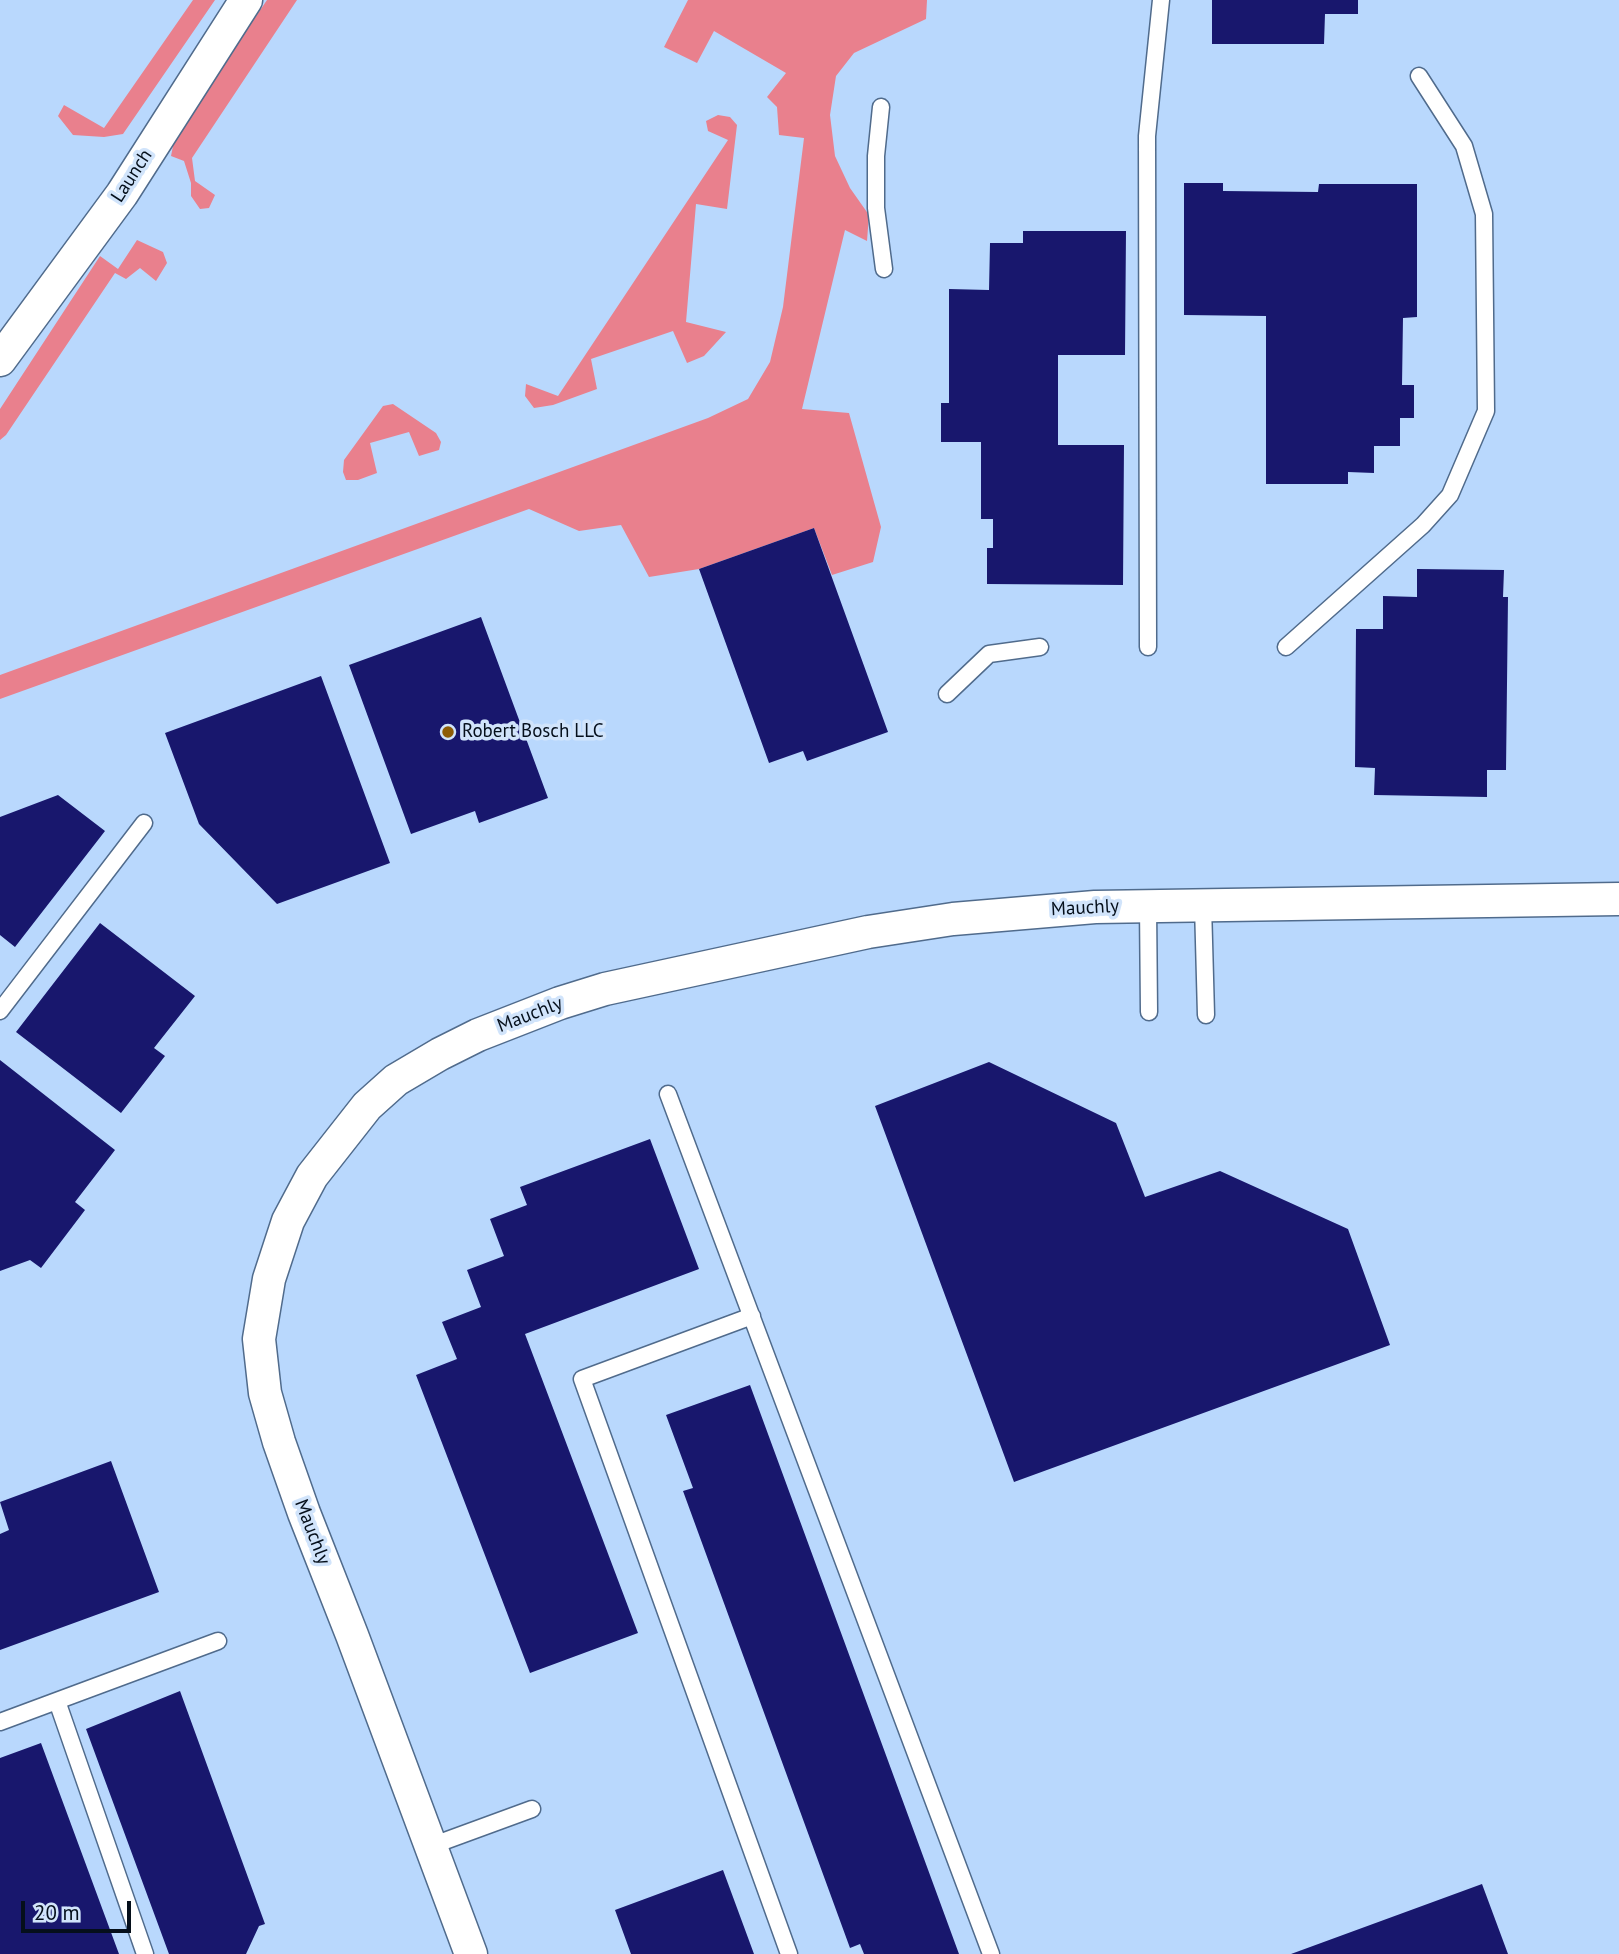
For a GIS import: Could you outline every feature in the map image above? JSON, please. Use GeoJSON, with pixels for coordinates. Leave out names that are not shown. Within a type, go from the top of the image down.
{"type":"FeatureCollection","features":[{"type":"Feature","properties":{"kind":"street","name":"Launch"},"geometry":{"type":"LineString","coordinates":[[4,354],[122,194],[246,0]]}},
{"type":"Feature","properties":{"kind":"street","name":"Mauchly"},"geometry":{"type":"LineString","coordinates":[[471,1954],[304,1513],[265,1393],[259,1339],[269,1279],[288,1221],[312,1176],[366,1106],[396,1080],[440,1054],[478,1035],[560,1003],[605,989],[868,932],[1003,914],[1095,906],[1619,898]]}},
{"type":"Feature","properties":{"kind":"lane"},"geometry":{"type":"LineString","coordinates":[[1148,647],[1147,136],[1161,0]]}},
{"type":"Feature","properties":{"kind":"lane"},"geometry":{"type":"LineString","coordinates":[[1286,647],[1423,525],[1450,495],[1486,411],[1484,214],[1464,146],[1419,76]]}},
{"type":"Feature","properties":{"kind":"lane"},"geometry":{"type":"LineString","coordinates":[[881,107],[876,156],[876,208],[884,269]]}},
{"type":"Feature","properties":{"kind":"lane"},"geometry":{"type":"LineString","coordinates":[[947,694],[989,654],[1040,648]]}},
{"type":"Feature","properties":{"kind":"lane"},"geometry":{"type":"LineString","coordinates":[[0,1011],[144,823]]}},
{"type":"Feature","properties":{"kind":"lane"},"geometry":{"type":"LineString","coordinates":[[1203,905],[1206,1015]]}},
{"type":"Feature","properties":{"kind":"lane"},"geometry":{"type":"LineString","coordinates":[[1149,906],[1149,1012]]}},
{"type":"Feature","properties":{"kind":"lane"},"geometry":{"type":"LineString","coordinates":[[668,1094],[991,1954]]}},
{"type":"Feature","properties":{"kind":"lane"},"geometry":{"type":"LineString","coordinates":[[752,1316],[582,1379],[789,1954]]}},
{"type":"Feature","properties":{"kind":"lane"},"geometry":{"type":"LineString","coordinates":[[0,1723],[218,1641]]}},
{"type":"Feature","properties":{"kind":"lane"},"geometry":{"type":"LineString","coordinates":[[57,1701],[145,1954]]}},
{"type":"Feature","properties":{"kind":"lane"},"geometry":{"type":"LineString","coordinates":[[431,1846],[532,1809]]}},
{"type":"Feature","properties":{"kind":"shaded area"},"geometry":{"type":"Polygon","coordinates":[[[193,0],[215,0],[123,134],[104,137],[73,135],[58,116],[64,105],[104,128],[193,0]]]}},
{"type":"Feature","properties":{"kind":"shaded area"},"geometry":{"type":"Polygon","coordinates":[[[267,0],[297,0],[192,158],[195,181],[215,195],[209,208],[200,209],[191,196],[191,183],[184,161],[171,156],[175,136],[267,0]]]}},
{"type":"Feature","properties":{"kind":"shaded area"},"geometry":{"type":"Polygon","coordinates":[[[688,0],[927,0],[926,19],[854,53],[836,76],[830,115],[835,156],[850,188],[869,215],[867,241],[845,230],[802,409],[849,413],[881,527],[873,562],[832,575],[814,528],[699,569],[649,577],[621,525],[579,531],[529,509],[0,699],[0,675],[708,418],[748,399],[770,362],[783,307],[804,138],[779,135],[777,107],[767,97],[786,73],[714,31],[697,63],[664,47],[688,0]]]}},
{"type":"Feature","properties":{"kind":"shaded area"},"geometry":{"type":"Polygon","coordinates":[[[718,115],[730,117],[737,125],[727,209],[696,204],[686,322],[726,332],[704,356],[687,363],[673,331],[591,359],[597,389],[553,405],[534,408],[525,396],[526,384],[558,396],[728,140],[708,131],[706,121],[718,115]]]}},
{"type":"Feature","properties":{"kind":"shaded area"},"geometry":{"type":"Polygon","coordinates":[[[137,240],[163,252],[167,263],[156,281],[140,268],[126,279],[115,273],[6,435],[0,440],[0,409],[100,256],[118,269],[137,240]]]}},
{"type":"Feature","properties":{"kind":"shaded area"},"geometry":{"type":"Polygon","coordinates":[[[393,404],[436,433],[441,442],[439,450],[419,456],[409,432],[370,443],[377,473],[358,480],[346,480],[343,472],[344,460],[383,406],[393,404]]]}},
{"type":"Feature","properties":{"kind":"building"},"geometry":{"type":"Polygon","coordinates":[[[1212,0],[1358,0],[1358,14],[1325,14],[1324,44],[1212,44],[1212,0]]]}},
{"type":"Feature","properties":{"kind":"building"},"geometry":{"type":"Polygon","coordinates":[[[1184,183],[1223,183],[1223,191],[1318,192],[1319,184],[1417,184],[1417,317],[1403,318],[1402,385],[1414,385],[1414,418],[1400,418],[1400,446],[1374,446],[1374,473],[1348,472],[1348,484],[1266,484],[1266,316],[1184,315],[1184,183]]]}},
{"type":"Feature","properties":{"kind":"building"},"geometry":{"type":"Polygon","coordinates":[[[1023,231],[1126,231],[1125,355],[1058,355],[1058,445],[1124,445],[1123,585],[987,584],[987,548],[993,548],[993,519],[981,519],[981,442],[941,442],[941,403],[949,403],[949,289],[989,290],[990,243],[1023,243],[1023,231]]]}},
{"type":"Feature","properties":{"kind":"building"},"geometry":{"type":"Polygon","coordinates":[[[814,528],[888,732],[807,761],[803,751],[769,763],[699,569],[814,528]]]}},
{"type":"Feature","properties":{"kind":"building"},"geometry":{"type":"Polygon","coordinates":[[[1417,569],[1504,570],[1503,597],[1508,597],[1506,770],[1487,770],[1487,797],[1374,795],[1375,768],[1355,767],[1356,629],[1383,629],[1383,596],[1417,597],[1417,569]]]}},
{"type":"Feature","properties":{"kind":"building","name":"Robert Bosch LLC"},"geometry":{"type":"Polygon","coordinates":[[[481,617],[548,798],[479,823],[475,811],[411,834],[349,665],[481,617]]]}},
{"type":"Feature","properties":{"kind":"building"},"geometry":{"type":"Polygon","coordinates":[[[321,676],[390,863],[277,904],[199,824],[165,733],[321,676]]]}},
{"type":"Feature","properties":{"kind":"building"},"geometry":{"type":"Polygon","coordinates":[[[58,795],[105,831],[15,947],[0,935],[0,817],[58,795]]]}},
{"type":"Feature","properties":{"kind":"building"},"geometry":{"type":"Polygon","coordinates":[[[100,923],[195,996],[154,1048],[165,1056],[121,1113],[16,1032],[100,923]]]}},
{"type":"Feature","properties":{"kind":"building"},"geometry":{"type":"Polygon","coordinates":[[[0,1060],[115,1150],[75,1202],[85,1210],[41,1268],[30,1260],[0,1271],[0,1060]]]}},
{"type":"Feature","properties":{"kind":"building"},"geometry":{"type":"Polygon","coordinates":[[[989,1062],[1116,1123],[1145,1197],[1220,1171],[1348,1229],[1390,1345],[1014,1482],[875,1106],[989,1062]]]}},
{"type":"Feature","properties":{"kind":"building"},"geometry":{"type":"Polygon","coordinates":[[[650,1139],[699,1269],[525,1334],[638,1633],[530,1673],[416,1375],[457,1359],[442,1322],[481,1307],[467,1270],[504,1256],[490,1219],[527,1205],[520,1187],[650,1139]]]}},
{"type":"Feature","properties":{"kind":"building"},"geometry":{"type":"Polygon","coordinates":[[[750,1385],[959,1954],[864,1954],[860,1944],[850,1948],[683,1491],[693,1488],[666,1415],[750,1385]]]}},
{"type":"Feature","properties":{"kind":"building"},"geometry":{"type":"Polygon","coordinates":[[[111,1461],[159,1592],[0,1650],[0,1534],[9,1530],[0,1502],[111,1461]]]}},
{"type":"Feature","properties":{"kind":"building"},"geometry":{"type":"Polygon","coordinates":[[[180,1691],[265,1924],[259,1926],[246,1954],[169,1954],[86,1729],[180,1691]]]}},
{"type":"Feature","properties":{"kind":"building"},"geometry":{"type":"Polygon","coordinates":[[[41,1743],[119,1954],[0,1954],[0,1758],[41,1743]]]}},
{"type":"Feature","properties":{"kind":"building"},"geometry":{"type":"Polygon","coordinates":[[[723,1870],[754,1954],[631,1954],[615,1910],[723,1870]]]}},
{"type":"Feature","properties":{"kind":"building"},"geometry":{"type":"Polygon","coordinates":[[[1482,1884],[1508,1954],[1291,1954],[1482,1884]]]}},
{"type":"Feature","properties":{"kind":"place","name":"Robert Bosch LLC"},"geometry":{"type":"Point","coordinates":[448,732]}}]}
